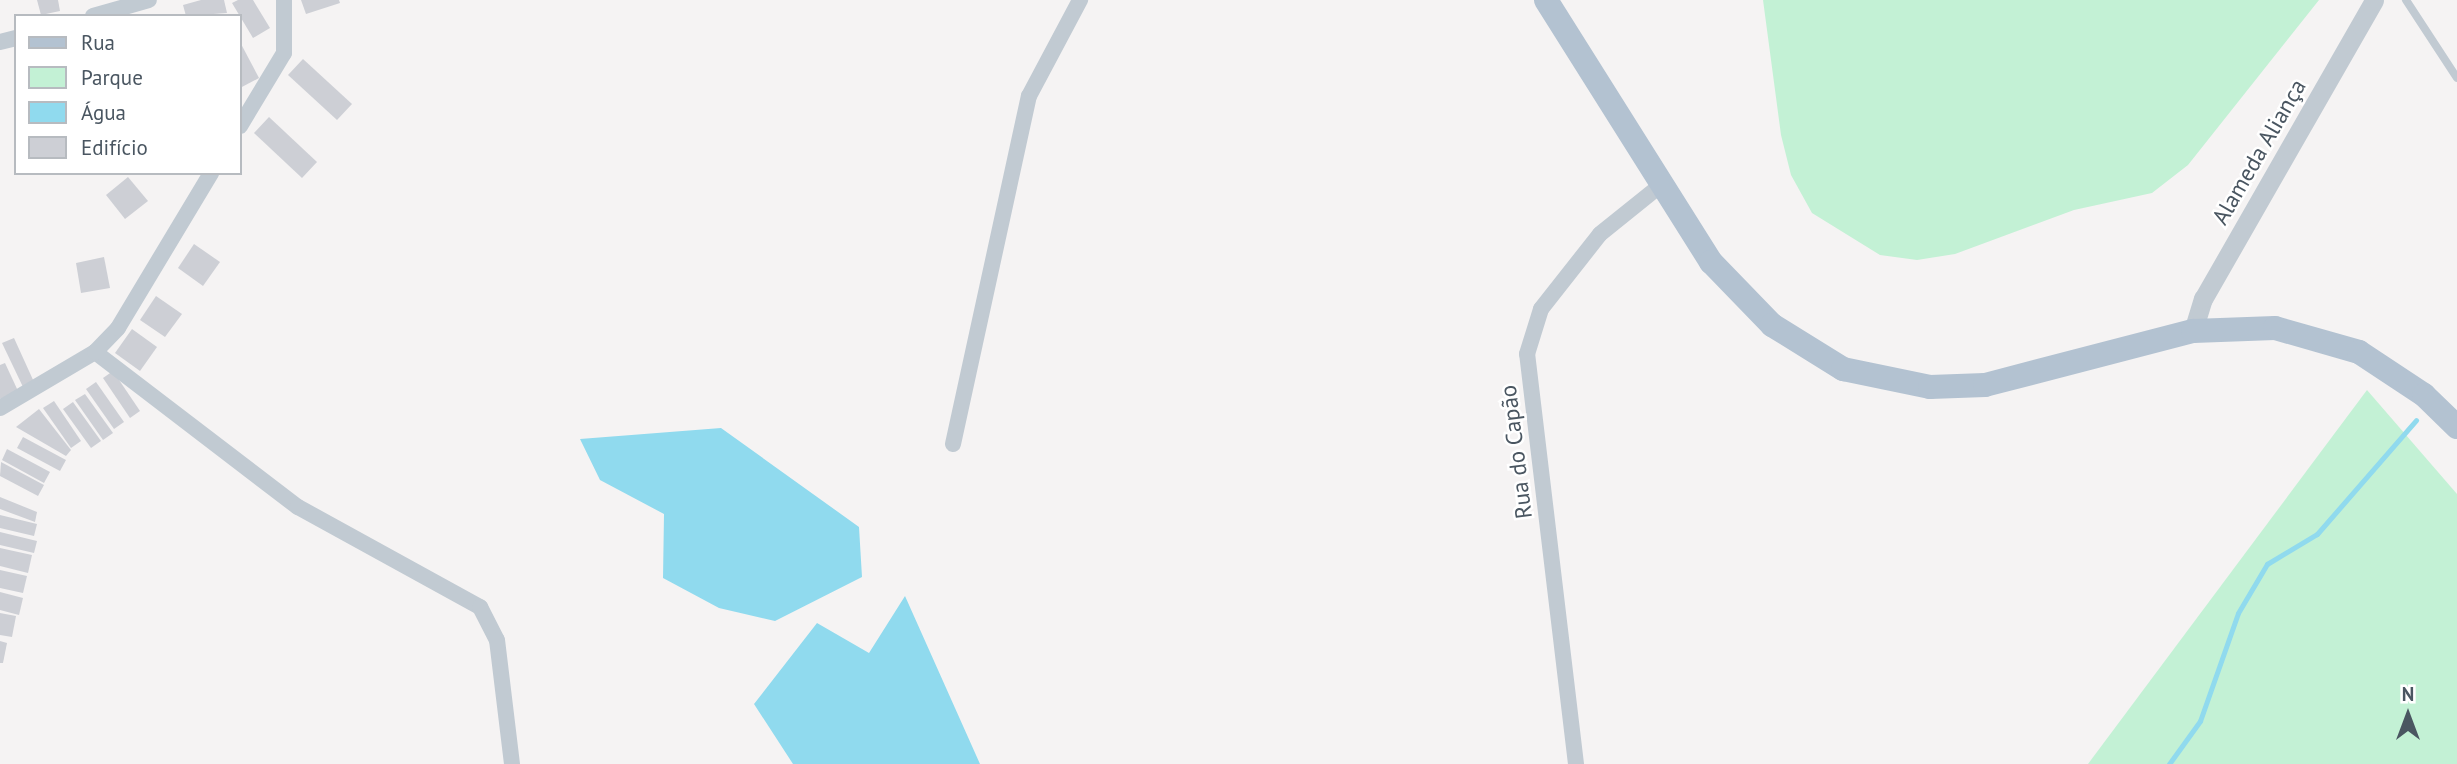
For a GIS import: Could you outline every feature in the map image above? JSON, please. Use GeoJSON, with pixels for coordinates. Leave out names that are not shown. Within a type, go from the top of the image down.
{"type":"FeatureCollection","features":[{"type":"Feature","properties":{"kind":"main road"},"geometry":{"type":"LineString","coordinates":[[1546,0],[1711,262],[1772,326],[1843,369],[1930,387],[1985,385],[2193,331],[2275,328],[2327,340],[2387,369],[2457,427]]}},
{"type":"Feature","properties":{"kind":"street"},"geometry":{"type":"LineString","coordinates":[[100,14],[149,0]]}},
{"type":"Feature","properties":{"kind":"street"},"geometry":{"type":"LineString","coordinates":[[242,123],[284,52],[284,0]]}},
{"type":"Feature","properties":{"kind":"street"},"geometry":{"type":"LineString","coordinates":[[953,444],[1029,96],[1080,0]]}},
{"type":"Feature","properties":{"kind":"street","name":"Alameda Aliança"},"geometry":{"type":"LineString","coordinates":[[2193,331],[2203,299],[2374,0]]}},
{"type":"Feature","properties":{"kind":"street"},"geometry":{"type":"LineString","coordinates":[[0,408],[95,352],[118,328],[210,175]]}},
{"type":"Feature","properties":{"kind":"street","name":"Rua do Capão"},"geometry":{"type":"LineString","coordinates":[[1576,764],[1527,354],[1541,309],[1600,234],[1661,185]]}},
{"type":"Feature","properties":{"kind":"street"},"geometry":{"type":"LineString","coordinates":[[95,352],[298,507],[480,607],[496,640],[512,764]]}},
{"type":"Feature","properties":{"kind":"lane"},"geometry":{"type":"LineString","coordinates":[[2406,0],[2457,78]]}},
{"type":"Feature","properties":{"kind":"green space"},"geometry":{"type":"Polygon","coordinates":[[[1763,0],[2319,0],[2188,165],[2152,193],[2074,210],[1955,254],[1917,260],[1880,255],[1812,213],[1791,175],[1781,135],[1763,0]]]}},
{"type":"Feature","properties":{"kind":"green space"},"geometry":{"type":"Polygon","coordinates":[[[2367,390],[2457,494],[2457,764],[2088,764],[2367,390]]]}},
{"type":"Feature","properties":{"kind":"water"},"geometry":{"type":"Polygon","coordinates":[[[721,428],[859,527],[862,577],[775,621],[719,608],[663,578],[664,514],[600,480],[580,439],[721,428]]]}},
{"type":"Feature","properties":{"kind":"water"},"geometry":{"type":"Polygon","coordinates":[[[905,596],[980,764],[793,764],[754,704],[817,623],[869,653],[905,596]]]}},
{"type":"Feature","properties":{"kind":"building"},"geometry":{"type":"Polygon","coordinates":[[[37,0],[58,0],[60,11],[41,14],[37,0]]]}},
{"type":"Feature","properties":{"kind":"building"},"geometry":{"type":"Polygon","coordinates":[[[201,0],[224,0],[227,13],[185,14],[183,5],[201,0]]]}},
{"type":"Feature","properties":{"kind":"building"},"geometry":{"type":"Polygon","coordinates":[[[238,0],[253,0],[270,28],[253,38],[242,20],[242,14],[239,14],[232,3],[238,0]]]}},
{"type":"Feature","properties":{"kind":"building"},"geometry":{"type":"Polygon","coordinates":[[[301,0],[339,0],[340,3],[306,14],[301,0]]]}},
{"type":"Feature","properties":{"kind":"building"},"geometry":{"type":"Polygon","coordinates":[[[242,46],[259,78],[242,87],[242,46]]]}},
{"type":"Feature","properties":{"kind":"building"},"geometry":{"type":"Polygon","coordinates":[[[303,59],[352,104],[337,120],[288,75],[303,59]]]}},
{"type":"Feature","properties":{"kind":"building"},"geometry":{"type":"Polygon","coordinates":[[[269,117],[317,162],[302,178],[254,133],[269,117]]]}},
{"type":"Feature","properties":{"kind":"building"},"geometry":{"type":"Polygon","coordinates":[[[128,177],[148,201],[125,219],[106,195],[128,177]]]}},
{"type":"Feature","properties":{"kind":"building"},"geometry":{"type":"Polygon","coordinates":[[[194,244],[220,262],[203,286],[178,268],[194,244]]]}},
{"type":"Feature","properties":{"kind":"building"},"geometry":{"type":"Polygon","coordinates":[[[104,257],[110,288],[81,293],[76,263],[104,257]]]}},
{"type":"Feature","properties":{"kind":"building"},"geometry":{"type":"Polygon","coordinates":[[[156,296],[182,314],[165,337],[140,320],[156,296]]]}},
{"type":"Feature","properties":{"kind":"building"},"geometry":{"type":"Polygon","coordinates":[[[132,329],[157,347],[140,371],[115,353],[132,329]]]}},
{"type":"Feature","properties":{"kind":"building"},"geometry":{"type":"Polygon","coordinates":[[[14,338],[34,382],[23,387],[2,343],[14,338]]]}},
{"type":"Feature","properties":{"kind":"building"},"geometry":{"type":"Polygon","coordinates":[[[5,363],[18,391],[0,399],[0,365],[5,363]]]}},
{"type":"Feature","properties":{"kind":"building"},"geometry":{"type":"Polygon","coordinates":[[[113,371],[140,411],[130,418],[103,378],[113,371]]]}},
{"type":"Feature","properties":{"kind":"building"},"geometry":{"type":"Polygon","coordinates":[[[96,382],[124,422],[114,429],[86,389],[96,382]]]}},
{"type":"Feature","properties":{"kind":"building"},"geometry":{"type":"Polygon","coordinates":[[[85,394],[113,433],[103,440],[75,400],[85,394]]]}},
{"type":"Feature","properties":{"kind":"building"},"geometry":{"type":"Polygon","coordinates":[[[54,401],[81,441],[71,448],[43,408],[54,401]]]}},
{"type":"Feature","properties":{"kind":"building"},"geometry":{"type":"Polygon","coordinates":[[[73,402],[101,441],[91,448],[63,409],[73,402]]]}},
{"type":"Feature","properties":{"kind":"building"},"geometry":{"type":"Polygon","coordinates":[[[39,409],[71,450],[66,456],[16,427],[39,409]]]}},
{"type":"Feature","properties":{"kind":"building"},"geometry":{"type":"Polygon","coordinates":[[[23,437],[66,460],[60,471],[17,448],[23,437]]]}},
{"type":"Feature","properties":{"kind":"building"},"geometry":{"type":"Polygon","coordinates":[[[7,449],[50,472],[44,483],[2,460],[7,449]]]}},
{"type":"Feature","properties":{"kind":"building"},"geometry":{"type":"Polygon","coordinates":[[[1,462],[44,485],[38,496],[0,476],[1,462]]]}},
{"type":"Feature","properties":{"kind":"building"},"geometry":{"type":"Polygon","coordinates":[[[0,497],[37,512],[35,522],[0,509],[0,497]]]}},
{"type":"Feature","properties":{"kind":"building"},"geometry":{"type":"Polygon","coordinates":[[[0,515],[37,524],[34,536],[0,528],[0,515]]]}},
{"type":"Feature","properties":{"kind":"building"},"geometry":{"type":"Polygon","coordinates":[[[0,532],[37,541],[34,553],[0,545],[0,532]]]}},
{"type":"Feature","properties":{"kind":"building"},"geometry":{"type":"Polygon","coordinates":[[[0,548],[32,555],[28,573],[0,566],[0,548]]]}},
{"type":"Feature","properties":{"kind":"building"},"geometry":{"type":"Polygon","coordinates":[[[0,570],[27,576],[23,593],[0,588],[0,570]]]}},
{"type":"Feature","properties":{"kind":"building"},"geometry":{"type":"Polygon","coordinates":[[[0,592],[23,598],[19,615],[0,610],[0,592]]]}},
{"type":"Feature","properties":{"kind":"building"},"geometry":{"type":"Polygon","coordinates":[[[0,613],[16,616],[12,637],[0,635],[0,613]]]}},
{"type":"Feature","properties":{"kind":"building"},"geometry":{"type":"Polygon","coordinates":[[[0,641],[7,643],[3,663],[0,663],[0,641]]]}},
{"type":"Feature","properties":{"kind":"waterway"},"geometry":{"type":"LineString","coordinates":[[2169,764],[2200,721],[2238,613],[2267,564],[2317,534],[2416,420]]}}]}
